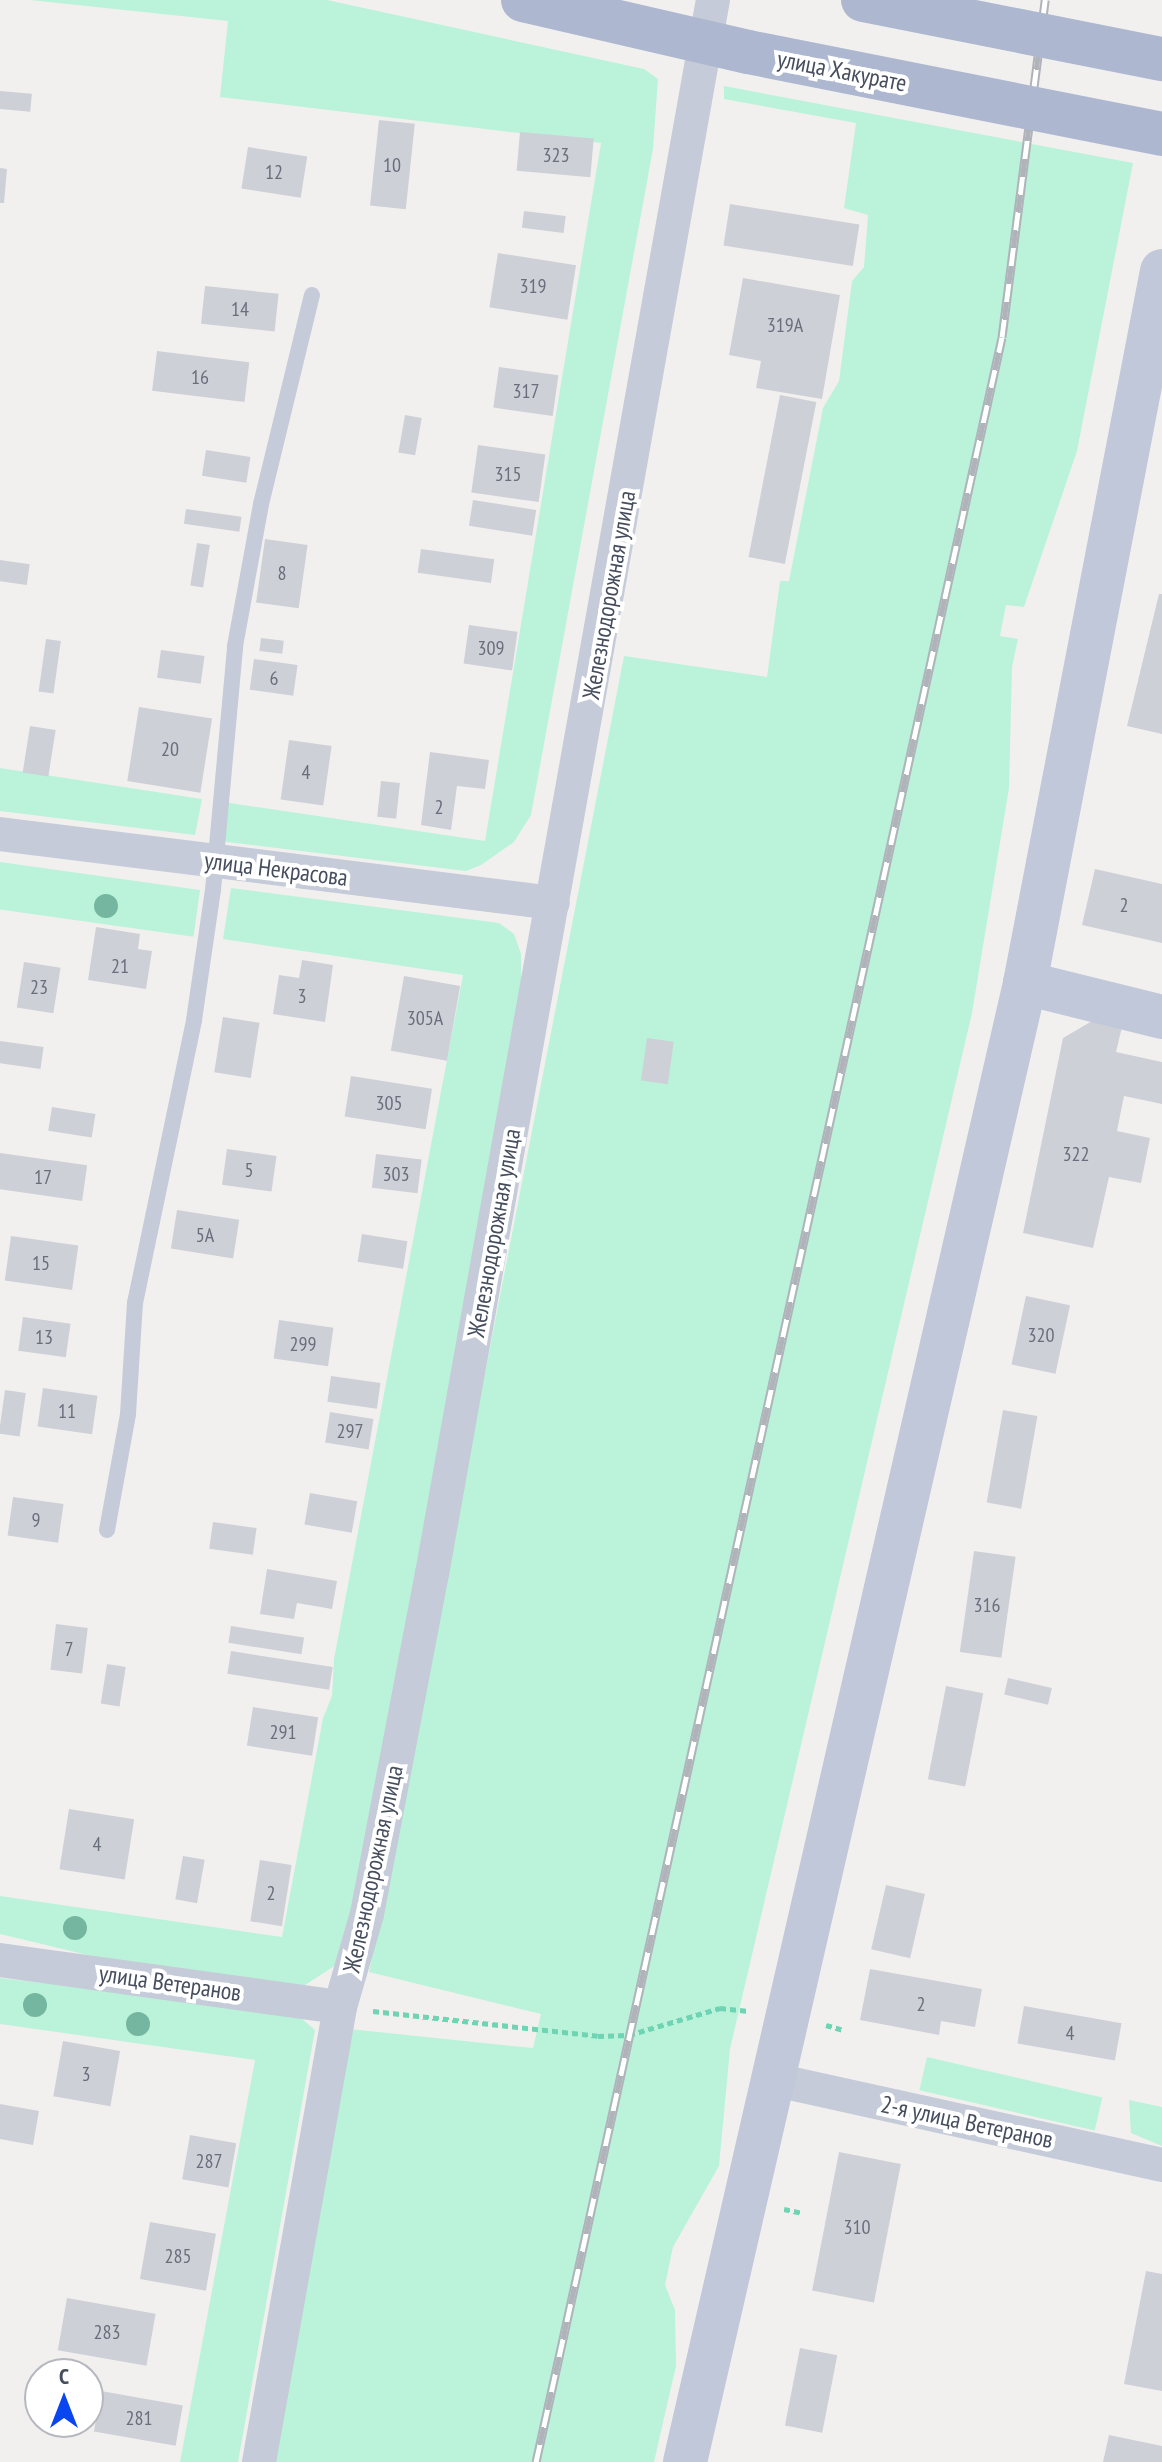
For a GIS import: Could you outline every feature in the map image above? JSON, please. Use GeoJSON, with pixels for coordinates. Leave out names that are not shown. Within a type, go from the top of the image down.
{"type":"FeatureCollection","features":[{"type":"Feature","properties":{"kind":"main road","name":"улица Хакурате"},"geometry":{"type":"LineString","coordinates":[[523,0],[748,52],[1162,134]]}},
{"type":"Feature","properties":{"kind":"main road"},"geometry":{"type":"LineString","coordinates":[[863,0],[1162,59]]}},
{"type":"Feature","properties":{"kind":"main road"},"geometry":{"type":"LineString","coordinates":[[685,2462],[785,2016],[1025,983],[1162,271]]}},
{"type":"Feature","properties":{"kind":"main road"},"geometry":{"type":"LineString","coordinates":[[1025,983],[1162,1017]]}},
{"type":"Feature","properties":{"kind":"street","name":"Железнодорожная улица"},"geometry":{"type":"LineString","coordinates":[[259,2462],[340,2007],[367,1914],[553,903],[713,0]]}},
{"type":"Feature","properties":{"kind":"street","name":"улица Некрасова"},"geometry":{"type":"LineString","coordinates":[[0,834],[553,903]]}},
{"type":"Feature","properties":{"kind":"street","name":"улица Ветеранов"},"geometry":{"type":"LineString","coordinates":[[0,1960],[340,2007]]}},
{"type":"Feature","properties":{"kind":"street","name":"2-я улица Ветеранов"},"geometry":{"type":"LineString","coordinates":[[771,2079],[1162,2165]]}},
{"type":"Feature","properties":{"kind":"lane"},"geometry":{"type":"LineString","coordinates":[[107,1530],[128,1414],[135,1303],[194,1020],[214,862],[235,646],[261,504],[312,295]]}},
{"type":"Feature","properties":{"kind":"path"},"geometry":{"type":"LineString","coordinates":[[340,2007],[598,2036],[629,2035],[720,2008],[785,2016],[844,2030]]}},
{"type":"Feature","properties":{"kind":"green space"},"geometry":{"type":"Polygon","coordinates":[[[30,0],[327,0],[644,69],[658,79],[653,149],[531,815],[514,842],[481,865],[466,871],[218,841],[223,802],[485,841],[601,143],[220,97],[228,21],[30,0]]]}},
{"type":"Feature","properties":{"kind":"green space"},"geometry":{"type":"Polygon","coordinates":[[[724,86],[1133,163],[1077,451],[1024,607],[1006,605],[1000,636],[1018,639],[1012,667],[1009,788],[972,1013],[730,2049],[719,2166],[673,2247],[665,2285],[675,2310],[676,2366],[654,2462],[273,2462],[349,2029],[533,2048],[541,2014],[369,1972],[624,656],[767,677],[780,581],[789,581],[823,408],[839,381],[852,281],[864,267],[868,215],[844,208],[856,123],[724,99],[724,86]]]}},
{"type":"Feature","properties":{"kind":"green space"},"geometry":{"type":"Polygon","coordinates":[[[0,768],[202,799],[195,835],[0,811],[0,768]]]}},
{"type":"Feature","properties":{"kind":"green space"},"geometry":{"type":"Polygon","coordinates":[[[0,862],[200,890],[193,937],[0,909],[0,862]]]}},
{"type":"Feature","properties":{"kind":"green space"},"geometry":{"type":"Polygon","coordinates":[[[231,888],[499,923],[514,934],[521,954],[521,987],[358,1914],[339,1963],[302,1987],[100,1958],[0,1934],[0,1896],[282,1937],[323,1718],[332,1696],[334,1659],[463,975],[223,939],[231,888]]]}},
{"type":"Feature","properties":{"kind":"green space"},"geometry":{"type":"Polygon","coordinates":[[[0,1978],[294,2012],[315,2030],[238,2462],[180,2462],[255,2060],[0,2024],[0,1978]]]}},
{"type":"Feature","properties":{"kind":"green space"},"geometry":{"type":"Polygon","coordinates":[[[927,2057],[1102,2097],[1095,2131],[919,2090],[927,2057]]]}},
{"type":"Feature","properties":{"kind":"green space"},"geometry":{"type":"Polygon","coordinates":[[[1129,2100],[1162,2107],[1162,2146],[1131,2133],[1129,2100]]]}},
{"type":"Feature","properties":{"kind":"building"},"geometry":{"type":"Polygon","coordinates":[[[0,91],[32,94],[30,112],[0,109],[0,91]]]}},
{"type":"Feature","properties":{"kind":"building"},"geometry":{"type":"Polygon","coordinates":[[[379,120],[415,124],[406,209],[370,206],[379,120]]]}},
{"type":"Feature","properties":{"kind":"building"},"geometry":{"type":"Polygon","coordinates":[[[520,132],[594,138],[590,177],[517,171],[520,132]]]}},
{"type":"Feature","properties":{"kind":"building"},"geometry":{"type":"Polygon","coordinates":[[[248,147],[307,156],[301,198],[241,188],[248,147]]]}},
{"type":"Feature","properties":{"kind":"building"},"geometry":{"type":"Polygon","coordinates":[[[0,168],[7,169],[4,203],[0,203],[0,168]]]}},
{"type":"Feature","properties":{"kind":"building"},"geometry":{"type":"Polygon","coordinates":[[[730,204],[859,224],[853,266],[723,245],[730,204]]]}},
{"type":"Feature","properties":{"kind":"building"},"geometry":{"type":"Polygon","coordinates":[[[524,211],[566,216],[564,233],[522,228],[524,211]]]}},
{"type":"Feature","properties":{"kind":"building"},"geometry":{"type":"Polygon","coordinates":[[[498,253],[576,265],[567,320],[489,307],[498,253]]]}},
{"type":"Feature","properties":{"kind":"building"},"geometry":{"type":"Polygon","coordinates":[[[743,278],[840,295],[822,399],[756,388],[761,361],[729,355],[743,278]]]}},
{"type":"Feature","properties":{"kind":"building"},"geometry":{"type":"Polygon","coordinates":[[[205,286],[279,294],[275,332],[201,324],[205,286]]]}},
{"type":"Feature","properties":{"kind":"building"},"geometry":{"type":"Polygon","coordinates":[[[157,351],[249,362],[244,402],[152,391],[157,351]]]}},
{"type":"Feature","properties":{"kind":"building"},"geometry":{"type":"Polygon","coordinates":[[[499,367],[558,375],[553,416],[493,408],[499,367]]]}},
{"type":"Feature","properties":{"kind":"building"},"geometry":{"type":"Polygon","coordinates":[[[780,395],[816,402],[785,564],[749,557],[780,395]]]}},
{"type":"Feature","properties":{"kind":"building"},"geometry":{"type":"Polygon","coordinates":[[[405,415],[422,418],[415,455],[398,452],[405,415]]]}},
{"type":"Feature","properties":{"kind":"building"},"geometry":{"type":"Polygon","coordinates":[[[478,445],[545,454],[539,502],[471,493],[478,445]]]}},
{"type":"Feature","properties":{"kind":"building"},"geometry":{"type":"Polygon","coordinates":[[[206,450],[250,457],[246,483],[202,476],[206,450]]]}},
{"type":"Feature","properties":{"kind":"building"},"geometry":{"type":"Polygon","coordinates":[[[473,500],[536,510],[532,536],[469,526],[473,500]]]}},
{"type":"Feature","properties":{"kind":"building"},"geometry":{"type":"Polygon","coordinates":[[[186,509],[241,517],[239,532],[184,524],[186,509]]]}},
{"type":"Feature","properties":{"kind":"building"},"geometry":{"type":"Polygon","coordinates":[[[265,539],[308,545],[299,608],[256,602],[265,539]]]}},
{"type":"Feature","properties":{"kind":"building"},"geometry":{"type":"Polygon","coordinates":[[[197,543],[210,545],[203,588],[190,585],[197,543]]]}},
{"type":"Feature","properties":{"kind":"building"},"geometry":{"type":"Polygon","coordinates":[[[421,549],[494,559],[491,583],[418,573],[421,549]]]}},
{"type":"Feature","properties":{"kind":"building"},"geometry":{"type":"Polygon","coordinates":[[[0,560],[30,564],[27,585],[0,581],[0,560]]]}},
{"type":"Feature","properties":{"kind":"building"},"geometry":{"type":"Polygon","coordinates":[[[1159,594],[1162,594],[1162,734],[1127,726],[1159,594]]]}},
{"type":"Feature","properties":{"kind":"building"},"geometry":{"type":"Polygon","coordinates":[[[469,625],[518,632],[512,670],[464,664],[469,625]]]}},
{"type":"Feature","properties":{"kind":"building"},"geometry":{"type":"Polygon","coordinates":[[[261,638],[284,641],[282,654],[259,651],[261,638]]]}},
{"type":"Feature","properties":{"kind":"building"},"geometry":{"type":"Polygon","coordinates":[[[46,639],[61,641],[53,694],[39,691],[46,639]]]}},
{"type":"Feature","properties":{"kind":"building"},"geometry":{"type":"Polygon","coordinates":[[[161,650],[205,656],[201,684],[157,678],[161,650]]]}},
{"type":"Feature","properties":{"kind":"building"},"geometry":{"type":"Polygon","coordinates":[[[254,659],[298,665],[293,696],[250,690],[254,659]]]}},
{"type":"Feature","properties":{"kind":"building"},"geometry":{"type":"Polygon","coordinates":[[[139,707],[212,719],[200,793],[127,781],[139,707]]]}},
{"type":"Feature","properties":{"kind":"building"},"geometry":{"type":"Polygon","coordinates":[[[30,726],[56,730],[48,776],[23,772],[30,726]]]}},
{"type":"Feature","properties":{"kind":"building"},"geometry":{"type":"Polygon","coordinates":[[[289,740],[332,746],[323,805],[281,799],[289,740]]]}},
{"type":"Feature","properties":{"kind":"building"},"geometry":{"type":"Polygon","coordinates":[[[430,752],[489,760],[485,789],[457,786],[451,830],[421,825],[430,752]]]}},
{"type":"Feature","properties":{"kind":"building"},"geometry":{"type":"Polygon","coordinates":[[[381,781],[400,783],[396,819],[377,817],[381,781]]]}},
{"type":"Feature","properties":{"kind":"building"},"geometry":{"type":"Polygon","coordinates":[[[1095,869],[1162,884],[1162,943],[1082,925],[1095,869]]]}},
{"type":"Feature","properties":{"kind":"building"},"geometry":{"type":"Polygon","coordinates":[[[96,927],[140,934],[138,949],[152,951],[146,989],[88,980],[96,927]]]}},
{"type":"Feature","properties":{"kind":"building"},"geometry":{"type":"Polygon","coordinates":[[[302,960],[333,965],[325,1022],[273,1014],[279,975],[299,978],[302,960]]]}},
{"type":"Feature","properties":{"kind":"building"},"geometry":{"type":"Polygon","coordinates":[[[24,962],[61,968],[53,1013],[17,1007],[24,962]]]}},
{"type":"Feature","properties":{"kind":"building"},"geometry":{"type":"Polygon","coordinates":[[[404,976],[460,986],[447,1061],[391,1051],[404,976]]]}},
{"type":"Feature","properties":{"kind":"building"},"geometry":{"type":"Polygon","coordinates":[[[223,1017],[260,1023],[251,1078],[214,1072],[223,1017]]]}},
{"type":"Feature","properties":{"kind":"building"},"geometry":{"type":"Polygon","coordinates":[[[1092,1021],[1122,1027],[1116,1052],[1162,1062],[1162,1104],[1124,1096],[1117,1131],[1150,1138],[1141,1183],[1109,1177],[1093,1248],[1023,1233],[1063,1038],[1092,1021]]]}},
{"type":"Feature","properties":{"kind":"building"},"geometry":{"type":"Polygon","coordinates":[[[647,1038],[674,1042],[668,1084],[641,1081],[647,1038]]]}},
{"type":"Feature","properties":{"kind":"building"},"geometry":{"type":"Polygon","coordinates":[[[0,1041],[44,1047],[41,1069],[0,1063],[0,1041]]]}},
{"type":"Feature","properties":{"kind":"building"},"geometry":{"type":"Polygon","coordinates":[[[351,1076],[432,1089],[426,1129],[345,1116],[351,1076]]]}},
{"type":"Feature","properties":{"kind":"building"},"geometry":{"type":"Polygon","coordinates":[[[52,1107],[95,1114],[92,1138],[48,1131],[52,1107]]]}},
{"type":"Feature","properties":{"kind":"building"},"geometry":{"type":"Polygon","coordinates":[[[227,1149],[277,1156],[272,1192],[222,1185],[227,1149]]]}},
{"type":"Feature","properties":{"kind":"building"},"geometry":{"type":"Polygon","coordinates":[[[0,1153],[87,1165],[82,1201],[0,1189],[0,1153]]]}},
{"type":"Feature","properties":{"kind":"building"},"geometry":{"type":"Polygon","coordinates":[[[376,1154],[422,1160],[418,1193],[372,1188],[376,1154]]]}},
{"type":"Feature","properties":{"kind":"building"},"geometry":{"type":"Polygon","coordinates":[[[177,1210],[239,1220],[233,1258],[171,1249],[177,1210]]]}},
{"type":"Feature","properties":{"kind":"building"},"geometry":{"type":"Polygon","coordinates":[[[362,1234],[407,1241],[403,1269],[358,1262],[362,1234]]]}},
{"type":"Feature","properties":{"kind":"building"},"geometry":{"type":"Polygon","coordinates":[[[11,1236],[78,1245],[72,1290],[5,1281],[11,1236]]]}},
{"type":"Feature","properties":{"kind":"building"},"geometry":{"type":"Polygon","coordinates":[[[1026,1296],[1070,1305],[1055,1374],[1011,1364],[1026,1296]]]}},
{"type":"Feature","properties":{"kind":"building"},"geometry":{"type":"Polygon","coordinates":[[[23,1317],[71,1324],[66,1357],[18,1351],[23,1317]]]}},
{"type":"Feature","properties":{"kind":"building"},"geometry":{"type":"Polygon","coordinates":[[[279,1320],[333,1328],[328,1366],[274,1359],[279,1320]]]}},
{"type":"Feature","properties":{"kind":"building"},"geometry":{"type":"Polygon","coordinates":[[[331,1376],[381,1383],[377,1409],[327,1402],[331,1376]]]}},
{"type":"Feature","properties":{"kind":"building"},"geometry":{"type":"Polygon","coordinates":[[[43,1388],[97,1396],[92,1434],[38,1427],[43,1388]]]}},
{"type":"Feature","properties":{"kind":"building"},"geometry":{"type":"Polygon","coordinates":[[[5,1390],[26,1393],[20,1436],[0,1434],[5,1390]]]}},
{"type":"Feature","properties":{"kind":"building"},"geometry":{"type":"Polygon","coordinates":[[[1003,1410],[1037,1416],[1021,1509],[987,1503],[1003,1410]]]}},
{"type":"Feature","properties":{"kind":"building"},"geometry":{"type":"Polygon","coordinates":[[[330,1412],[373,1419],[369,1450],[325,1443],[330,1412]]]}},
{"type":"Feature","properties":{"kind":"building"},"geometry":{"type":"Polygon","coordinates":[[[310,1493],[357,1501],[352,1533],[304,1525],[310,1493]]]}},
{"type":"Feature","properties":{"kind":"building"},"geometry":{"type":"Polygon","coordinates":[[[13,1497],[64,1504],[58,1543],[8,1536],[13,1497]]]}},
{"type":"Feature","properties":{"kind":"building"},"geometry":{"type":"Polygon","coordinates":[[[213,1522],[257,1528],[253,1555],[209,1549],[213,1522]]]}},
{"type":"Feature","properties":{"kind":"building"},"geometry":{"type":"Polygon","coordinates":[[[974,1551],[1016,1557],[1001,1658],[960,1652],[974,1551]]]}},
{"type":"Feature","properties":{"kind":"building"},"geometry":{"type":"Polygon","coordinates":[[[267,1569],[337,1581],[332,1609],[297,1603],[294,1619],[260,1614],[267,1569]]]}},
{"type":"Feature","properties":{"kind":"building"},"geometry":{"type":"Polygon","coordinates":[[[56,1624],[88,1628],[82,1674],[50,1670],[56,1624]]]}},
{"type":"Feature","properties":{"kind":"building"},"geometry":{"type":"Polygon","coordinates":[[[231,1626],[304,1638],[301,1654],[228,1643],[231,1626]]]}},
{"type":"Feature","properties":{"kind":"building"},"geometry":{"type":"Polygon","coordinates":[[[231,1651],[333,1667],[329,1690],[227,1674],[231,1651]]]}},
{"type":"Feature","properties":{"kind":"building"},"geometry":{"type":"Polygon","coordinates":[[[107,1664],[126,1667],[120,1706],[101,1704],[107,1664]]]}},
{"type":"Feature","properties":{"kind":"building"},"geometry":{"type":"Polygon","coordinates":[[[1008,1678],[1052,1688],[1048,1705],[1004,1695],[1008,1678]]]}},
{"type":"Feature","properties":{"kind":"building"},"geometry":{"type":"Polygon","coordinates":[[[946,1686],[983,1693],[965,1787],[928,1779],[946,1686]]]}},
{"type":"Feature","properties":{"kind":"building"},"geometry":{"type":"Polygon","coordinates":[[[253,1707],[318,1717],[312,1756],[247,1746],[253,1707]]]}},
{"type":"Feature","properties":{"kind":"building"},"geometry":{"type":"Polygon","coordinates":[[[69,1809],[134,1819],[125,1880],[59,1869],[69,1809]]]}},
{"type":"Feature","properties":{"kind":"building"},"geometry":{"type":"Polygon","coordinates":[[[183,1856],[205,1860],[197,1903],[175,1899],[183,1856]]]}},
{"type":"Feature","properties":{"kind":"building"},"geometry":{"type":"Polygon","coordinates":[[[260,1860],[292,1865],[282,1926],[250,1921],[260,1860]]]}},
{"type":"Feature","properties":{"kind":"building"},"geometry":{"type":"Polygon","coordinates":[[[886,1885],[925,1894],[910,1958],[871,1949],[886,1885]]]}},
{"type":"Feature","properties":{"kind":"building"},"geometry":{"type":"Polygon","coordinates":[[[870,1969],[982,1989],[975,2027],[941,2021],[939,2035],[860,2020],[870,1969]]]}},
{"type":"Feature","properties":{"kind":"building"},"geometry":{"type":"Polygon","coordinates":[[[1024,2006],[1121,2023],[1115,2061],[1017,2043],[1024,2006]]]}},
{"type":"Feature","properties":{"kind":"building"},"geometry":{"type":"Polygon","coordinates":[[[63,2041],[120,2051],[110,2106],[53,2096],[63,2041]]]}},
{"type":"Feature","properties":{"kind":"building"},"geometry":{"type":"Polygon","coordinates":[[[0,2104],[39,2111],[33,2145],[0,2139],[0,2104]]]}},
{"type":"Feature","properties":{"kind":"building"},"geometry":{"type":"Polygon","coordinates":[[[190,2135],[236,2143],[228,2187],[182,2179],[190,2135]]]}},
{"type":"Feature","properties":{"kind":"building"},"geometry":{"type":"Polygon","coordinates":[[[839,2152],[901,2164],[874,2302],[812,2290],[839,2152]]]}},
{"type":"Feature","properties":{"kind":"building"},"geometry":{"type":"Polygon","coordinates":[[[150,2222],[216,2234],[206,2291],[140,2279],[150,2222]]]}},
{"type":"Feature","properties":{"kind":"building"},"geometry":{"type":"Polygon","coordinates":[[[1146,2271],[1162,2274],[1162,2391],[1124,2384],[1146,2271]]]}},
{"type":"Feature","properties":{"kind":"building"},"geometry":{"type":"Polygon","coordinates":[[[67,2298],[156,2314],[146,2366],[58,2350],[67,2298]]]}},
{"type":"Feature","properties":{"kind":"building"},"geometry":{"type":"Polygon","coordinates":[[[800,2348],[837,2355],[822,2433],[785,2426],[800,2348]]]}},
{"type":"Feature","properties":{"kind":"building"},"geometry":{"type":"Polygon","coordinates":[[[104,2392],[183,2405],[176,2446],[104,2433],[104,2392]]]}},
{"type":"Feature","properties":{"kind":"building"},"geometry":{"type":"Polygon","coordinates":[[[1109,2435],[1162,2446],[1162,2462],[1103,2462],[1109,2435]]]}},
{"type":"Feature","properties":{"kind":"railway"},"geometry":{"type":"LineString","coordinates":[[536,2462],[1002,337],[1045,0]]}}]}
